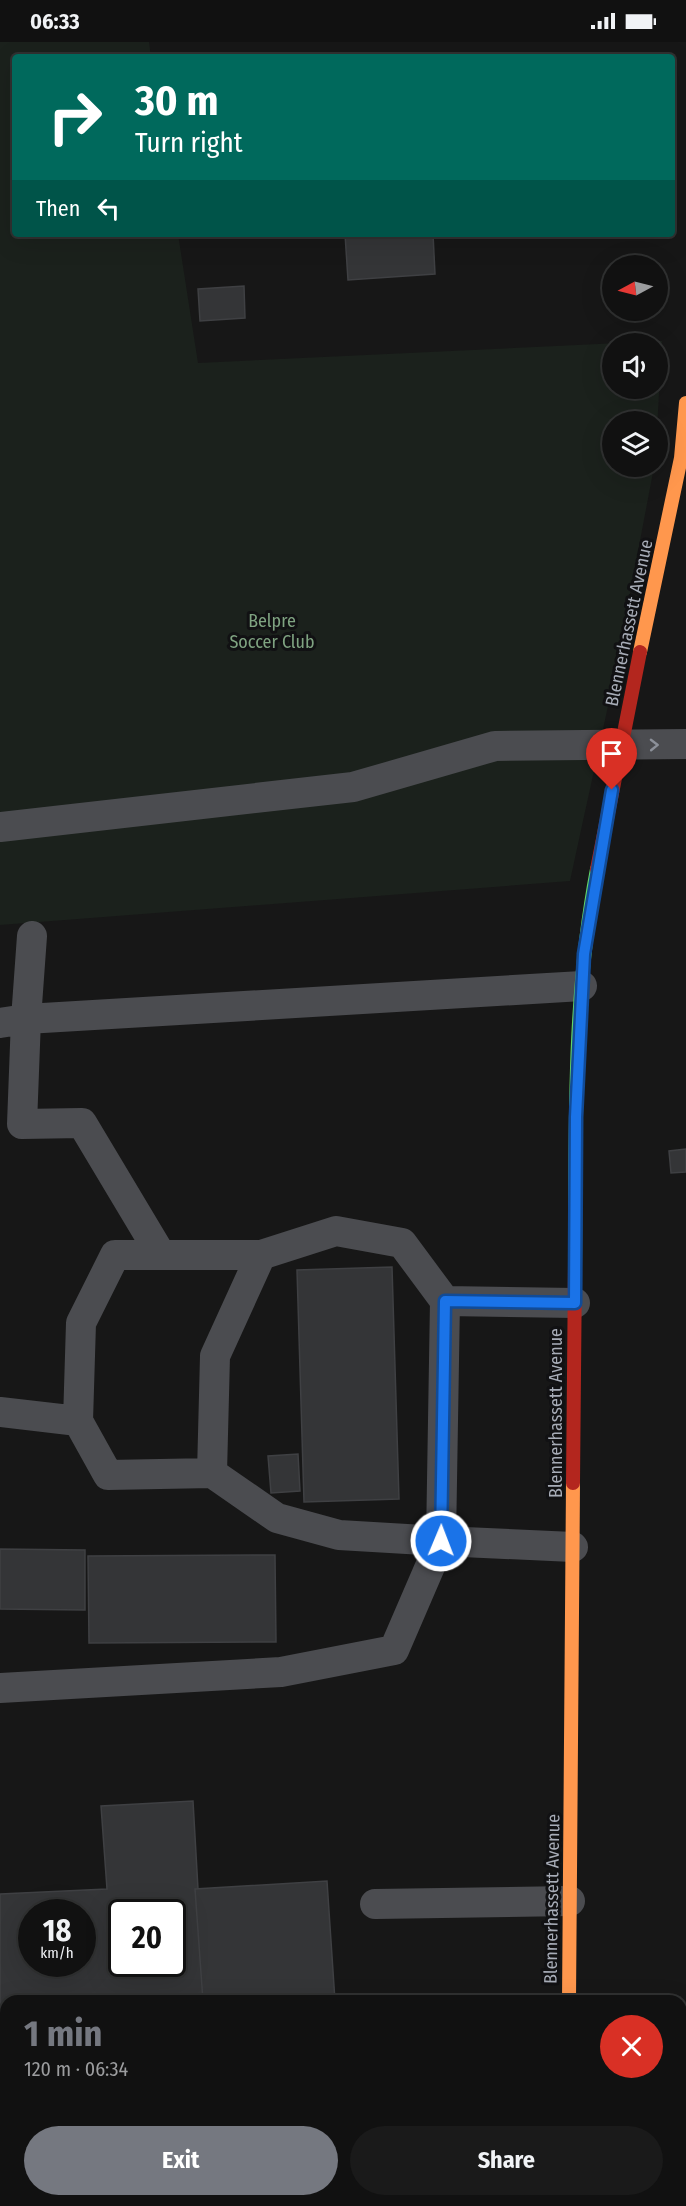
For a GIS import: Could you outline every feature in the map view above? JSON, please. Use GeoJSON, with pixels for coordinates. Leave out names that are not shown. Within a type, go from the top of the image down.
{"type":"FeatureCollection","features":[{"type":"Feature","properties":{"kind":"street","name":"Blennerhassett Avenue"},"geometry":{"type":"LineString","coordinates":[[569,1995],[576,1117],[584,954],[595,881],[621,745],[676,528],[686,403]]}},
{"type":"Feature","properties":{"kind":"lane"},"geometry":{"type":"LineString","coordinates":[[0,827],[353,787],[495,746],[686,744]]}},
{"type":"Feature","properties":{"kind":"lane"},"geometry":{"type":"LineString","coordinates":[[32,936],[13,1021],[22,1124],[82,1123],[161,1255]]}},
{"type":"Feature","properties":{"kind":"lane"},"geometry":{"type":"LineString","coordinates":[[13,1021],[582,987]]}},
{"type":"Feature","properties":{"kind":"lane"},"geometry":{"type":"LineString","coordinates":[[0,1688],[281,1672],[394,1650],[441,1541],[445,1301],[402,1243],[336,1231],[261,1256],[115,1255],[81,1323],[78,1421],[108,1475],[212,1473],[277,1518],[339,1535],[441,1541],[573,1547]]}},
{"type":"Feature","properties":{"kind":"lane"},"geometry":{"type":"LineString","coordinates":[[212,1473],[216,1356],[261,1256]]}},
{"type":"Feature","properties":{"kind":"lane"},"geometry":{"type":"LineString","coordinates":[[445,1301],[575,1303]]}},
{"type":"Feature","properties":{"kind":"lane"},"geometry":{"type":"LineString","coordinates":[[0,1412],[78,1421]]}},
{"type":"Feature","properties":{"kind":"lane"},"geometry":{"type":"LineString","coordinates":[[375,1904],[570,1901]]}},
{"type":"Feature","properties":{"kind":"green space","name":"Belpre Soccer Club"},"geometry":{"type":"Polygon","coordinates":[[[0,42],[149,42],[151,54],[12,54],[12,237],[178,237],[198,363],[602,344],[602,399],[659,399],[658,411],[602,411],[602,477],[652,477],[613,683],[570,881],[0,925],[0,42]]]}},
{"type":"Feature","properties":{"kind":"building"},"geometry":{"type":"Polygon","coordinates":[[[345,237],[433,237],[435,274],[348,280],[345,237]]]}},
{"type":"Feature","properties":{"kind":"building"},"geometry":{"type":"Polygon","coordinates":[[[244,286],[245,318],[200,321],[198,289],[244,286]]]}},
{"type":"Feature","properties":{"kind":"building"},"geometry":{"type":"Polygon","coordinates":[[[686,1149],[686,1172],[671,1173],[669,1151],[686,1149]]]}},
{"type":"Feature","properties":{"kind":"building"},"geometry":{"type":"Polygon","coordinates":[[[392,1267],[399,1499],[304,1502],[297,1270],[392,1267]]]}},
{"type":"Feature","properties":{"kind":"building"},"geometry":{"type":"Polygon","coordinates":[[[298,1454],[300,1491],[271,1493],[268,1456],[298,1454]]]}},
{"type":"Feature","properties":{"kind":"building"},"geometry":{"type":"Polygon","coordinates":[[[0,1549],[85,1550],[85,1610],[0,1609],[0,1549]]]}},
{"type":"Feature","properties":{"kind":"building"},"geometry":{"type":"Polygon","coordinates":[[[275,1555],[276,1642],[89,1643],[88,1556],[275,1555]]]}},
{"type":"Feature","properties":{"kind":"building"},"geometry":{"type":"Polygon","coordinates":[[[193,1801],[198,1889],[195,1889],[203,1995],[0,1995],[0,1894],[107,1889],[101,1806],[193,1801]]]}},
{"type":"Feature","properties":{"kind":"building"},"geometry":{"type":"Polygon","coordinates":[[[327,1881],[335,1995],[203,1995],[195,1889],[327,1881]]]}},
{"type":"Feature","properties":{"kind":"traffic: fast"},"geometry":{"type":"LineString","coordinates":[[575,1265],[579,1017],[583,967],[597,869]]}},
{"type":"Feature","properties":{"kind":"traffic: slow"},"geometry":{"type":"LineString","coordinates":[[640,652],[681,458],[686,403]]}},
{"type":"Feature","properties":{"kind":"traffic: slow"},"geometry":{"type":"LineString","coordinates":[[569,1995],[573,1483]]}},
{"type":"Feature","properties":{"kind":"traffic: jam"},"geometry":{"type":"LineString","coordinates":[[597,869],[640,652]]}},
{"type":"Feature","properties":{"kind":"traffic: jam"},"geometry":{"type":"LineString","coordinates":[[573,1483],[575,1265]]}},
{"type":"Feature","properties":{"kind":"route"},"geometry":{"type":"LineString","coordinates":[[441,1541],[445,1301],[575,1303],[576,1117],[584,954],[612,790]]}}]}
